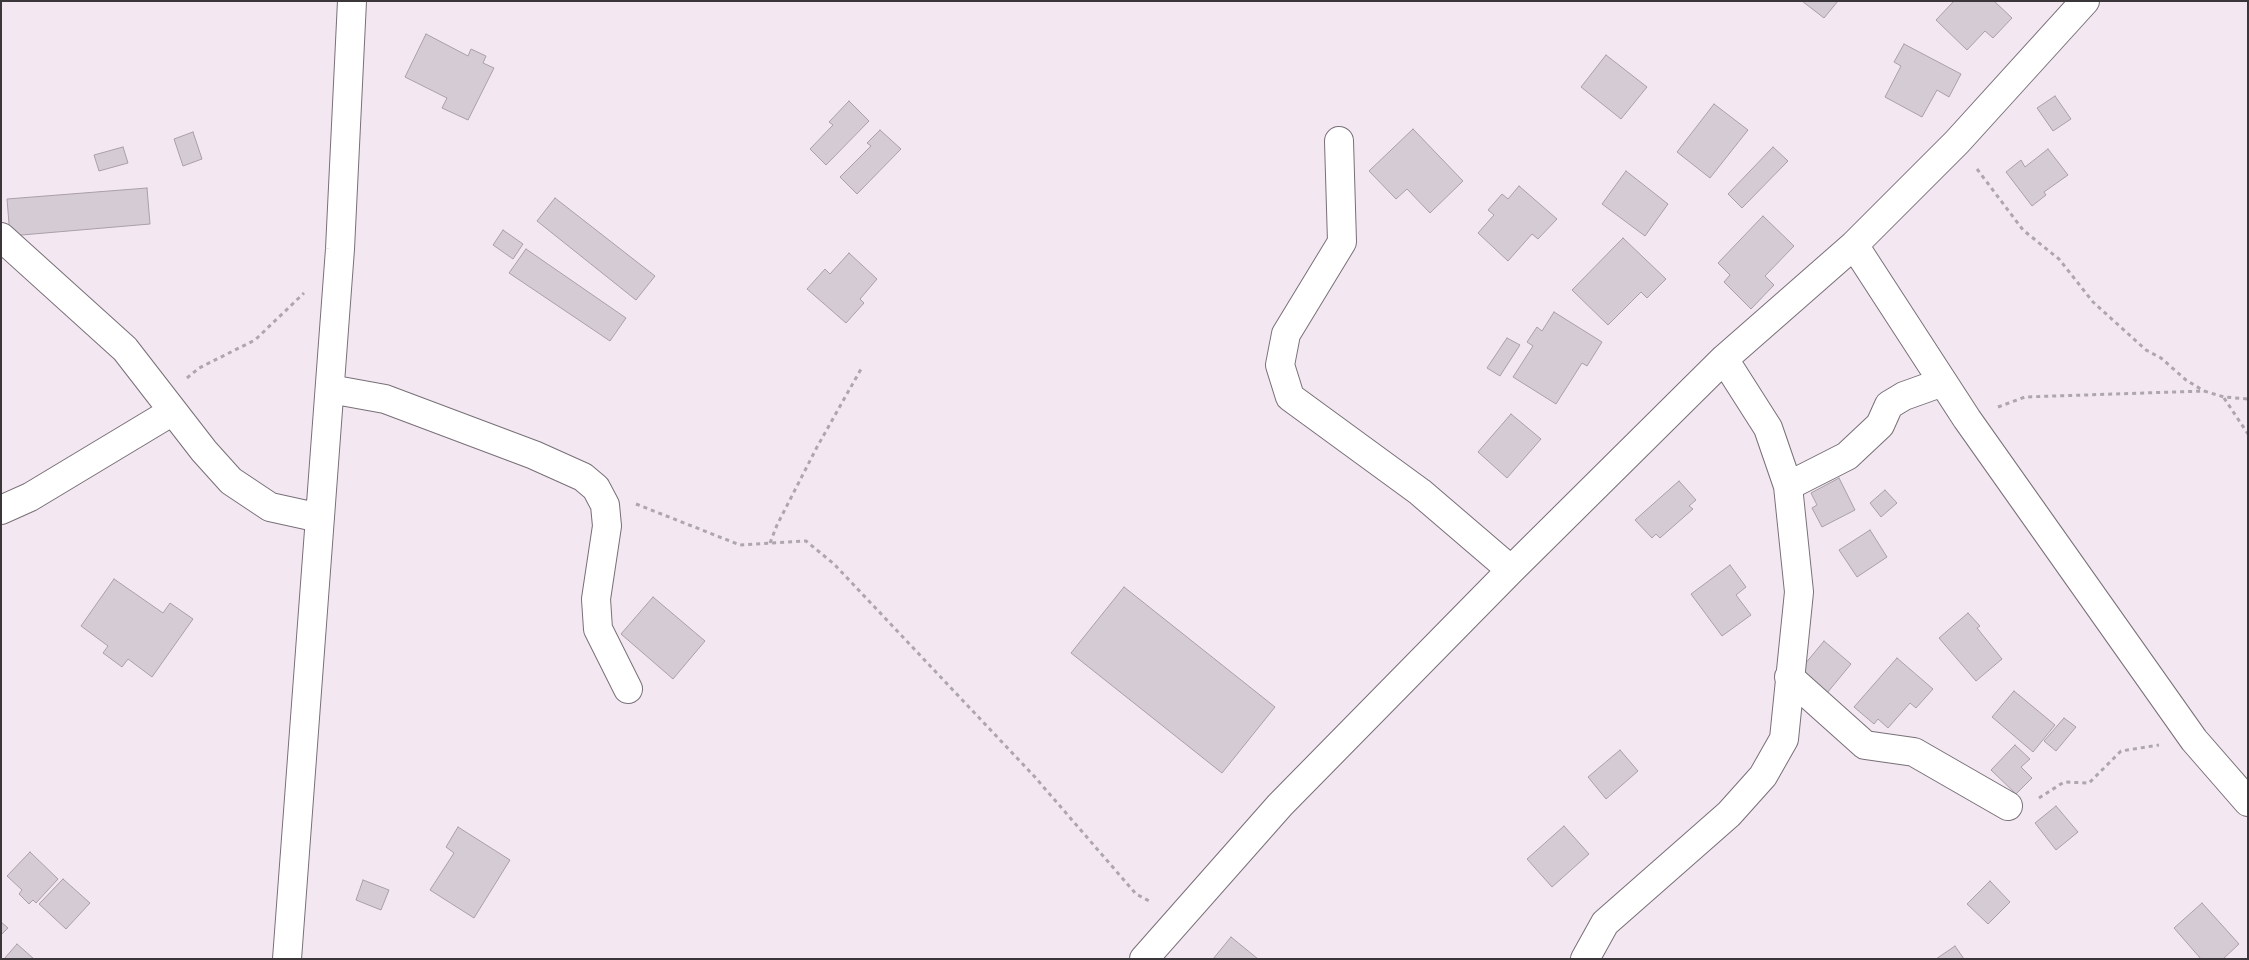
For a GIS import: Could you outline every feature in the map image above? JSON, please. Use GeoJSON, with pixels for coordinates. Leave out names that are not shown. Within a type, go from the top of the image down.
{"type":"FeatureCollection","features":[{"type":"Feature","properties":{"kind":"street"},"geometry":{"type":"LineString","coordinates":[[287,959],[340,249],[352,1]]}},
{"type":"Feature","properties":{"kind":"street"},"geometry":{"type":"LineString","coordinates":[[1144,959],[1280,805],[1511,570],[1724,359],[1854,245],[1956,142],[2085,1]]}},
{"type":"Feature","properties":{"kind":"street"},"geometry":{"type":"LineString","coordinates":[[1339,141],[1342,242],[1286,334],[1280,365],[1290,397],[1420,492],[1511,570]]}},
{"type":"Feature","properties":{"kind":"street"},"geometry":{"type":"LineString","coordinates":[[1,237],[125,349],[204,451],[231,481],[270,506],[320,518]]}},
{"type":"Feature","properties":{"kind":"street"},"geometry":{"type":"LineString","coordinates":[[1854,245],[1967,419],[2194,740],[2248,802]]}},
{"type":"Feature","properties":{"kind":"street"},"geometry":{"type":"LineString","coordinates":[[1585,959],[1605,924],[1729,814],[1762,776],[1784,739],[1798,592],[1788,486],[1768,428],[1724,359]]}},
{"type":"Feature","properties":{"kind":"street"},"geometry":{"type":"LineString","coordinates":[[1788,486],[1847,456],[1880,425],[1889,406],[1904,396],[1943,382]]}},
{"type":"Feature","properties":{"kind":"street"},"geometry":{"type":"LineString","coordinates":[[330,389],[385,399],[534,455],[583,477],[596,488],[605,505],[607,526],[596,599],[598,629],[628,689]]}},
{"type":"Feature","properties":{"kind":"street"},"geometry":{"type":"LineString","coordinates":[[1,510],[30,497],[169,404]]}},
{"type":"Feature","properties":{"kind":"street"},"geometry":{"type":"LineString","coordinates":[[1789,677],[1865,745],[1914,752],[2008,806]]}},
{"type":"Feature","properties":{"kind":"path"},"geometry":{"type":"LineString","coordinates":[[1956,142],[2024,230],[2059,259],[2093,302],[2146,350],[2161,358],[2186,380],[2204,391],[2224,398],[2248,399]]}},
{"type":"Feature","properties":{"kind":"path"},"geometry":{"type":"LineString","coordinates":[[169,404],[199,368],[255,340],[307,290]]}},
{"type":"Feature","properties":{"kind":"path"},"geometry":{"type":"LineString","coordinates":[[770,544],[777,525],[817,447],[861,369]]}},
{"type":"Feature","properties":{"kind":"path"},"geometry":{"type":"LineString","coordinates":[[1967,419],[2025,397],[2204,391]]}},
{"type":"Feature","properties":{"kind":"path"},"geometry":{"type":"LineString","coordinates":[[2224,398],[2248,434]]}},
{"type":"Feature","properties":{"kind":"path"},"geometry":{"type":"LineString","coordinates":[[596,488],[740,545],[806,541],[834,564],[1034,776],[1136,894],[1157,906],[1188,910]]}},
{"type":"Feature","properties":{"kind":"path"},"geometry":{"type":"LineString","coordinates":[[2008,806],[2038,798],[2064,782],[2089,783],[2121,751],[2194,740]]}},
{"type":"Feature","properties":{"kind":"building"},"geometry":{"type":"Polygon","coordinates":[[[1802,1],[1838,1],[1824,18],[1802,1]]]}},
{"type":"Feature","properties":{"kind":"building"},"geometry":{"type":"Polygon","coordinates":[[[1954,1],[1994,1],[2012,18],[1993,38],[1985,31],[1967,50],[1936,20],[1954,1]]]}},
{"type":"Feature","properties":{"kind":"building"},"geometry":{"type":"Polygon","coordinates":[[[426,34],[468,56],[471,49],[486,56],[483,63],[494,68],[468,120],[442,108],[447,98],[405,77],[426,34]]]}},
{"type":"Feature","properties":{"kind":"building"},"geometry":{"type":"Polygon","coordinates":[[[1904,44],[1961,74],[1949,97],[1937,90],[1922,117],[1885,97],[1901,66],[1894,62],[1904,44]]]}},
{"type":"Feature","properties":{"kind":"building"},"geometry":{"type":"Polygon","coordinates":[[[1606,55],[1647,87],[1621,119],[1581,87],[1606,55]]]}},
{"type":"Feature","properties":{"kind":"building"},"geometry":{"type":"Polygon","coordinates":[[[2055,96],[2071,119],[2053,131],[2037,108],[2055,96]]]}},
{"type":"Feature","properties":{"kind":"building"},"geometry":{"type":"Polygon","coordinates":[[[849,101],[869,121],[826,165],[810,149],[833,125],[829,122],[849,101]]]}},
{"type":"Feature","properties":{"kind":"building"},"geometry":{"type":"Polygon","coordinates":[[[1714,104],[1748,130],[1710,178],[1677,152],[1714,104]]]}},
{"type":"Feature","properties":{"kind":"building"},"geometry":{"type":"Polygon","coordinates":[[[1413,129],[1463,181],[1430,213],[1407,189],[1396,199],[1369,171],[1413,129]]]}},
{"type":"Feature","properties":{"kind":"building"},"geometry":{"type":"Polygon","coordinates":[[[880,130],[901,149],[857,194],[840,177],[871,146],[867,143],[880,130]]]}},
{"type":"Feature","properties":{"kind":"building"},"geometry":{"type":"Polygon","coordinates":[[[193,132],[202,159],[183,166],[174,139],[193,132]]]}},
{"type":"Feature","properties":{"kind":"building"},"geometry":{"type":"Polygon","coordinates":[[[123,147],[128,163],[99,171],[94,155],[123,147]]]}},
{"type":"Feature","properties":{"kind":"building"},"geometry":{"type":"Polygon","coordinates":[[[1773,147],[1788,161],[1742,208],[1728,194],[1773,147]]]}},
{"type":"Feature","properties":{"kind":"building"},"geometry":{"type":"Polygon","coordinates":[[[2048,149],[2068,175],[2044,192],[2046,195],[2032,206],[2006,172],[2021,160],[2025,167],[2048,149]]]}},
{"type":"Feature","properties":{"kind":"building"},"geometry":{"type":"Polygon","coordinates":[[[1626,171],[1668,204],[1645,236],[1602,204],[1626,171]]]}},
{"type":"Feature","properties":{"kind":"building"},"geometry":{"type":"Polygon","coordinates":[[[1519,186],[1557,219],[1538,239],[1532,234],[1508,261],[1478,233],[1494,215],[1488,210],[1502,194],[1508,199],[1519,186]]]}},
{"type":"Feature","properties":{"kind":"building"},"geometry":{"type":"Polygon","coordinates":[[[147,188],[150,224],[10,236],[7,199],[147,188]]]}},
{"type":"Feature","properties":{"kind":"building"},"geometry":{"type":"Polygon","coordinates":[[[555,198],[655,276],[636,300],[537,221],[555,198]]]}},
{"type":"Feature","properties":{"kind":"building"},"geometry":{"type":"Polygon","coordinates":[[[1763,216],[1794,246],[1765,276],[1774,285],[1751,309],[1724,282],[1730,275],[1718,263],[1763,216]]]}},
{"type":"Feature","properties":{"kind":"building"},"geometry":{"type":"Polygon","coordinates":[[[503,230],[523,244],[513,259],[493,245],[503,230]]]}},
{"type":"Feature","properties":{"kind":"building"},"geometry":{"type":"Polygon","coordinates":[[[1623,238],[1666,279],[1647,298],[1641,292],[1608,325],[1572,290],[1623,238]]]}},
{"type":"Feature","properties":{"kind":"building"},"geometry":{"type":"Polygon","coordinates":[[[526,249],[626,318],[610,341],[509,273],[526,249]]]}},
{"type":"Feature","properties":{"kind":"building"},"geometry":{"type":"Polygon","coordinates":[[[849,253],[877,279],[860,299],[864,303],[846,323],[807,289],[825,269],[830,274],[849,253]]]}},
{"type":"Feature","properties":{"kind":"building"},"geometry":{"type":"Polygon","coordinates":[[[1554,312],[1602,342],[1587,366],[1582,363],[1556,404],[1513,377],[1533,346],[1527,342],[1537,327],[1542,331],[1554,312]]]}},
{"type":"Feature","properties":{"kind":"building"},"geometry":{"type":"Polygon","coordinates":[[[1507,338],[1520,345],[1500,376],[1487,368],[1507,338]]]}},
{"type":"Feature","properties":{"kind":"building"},"geometry":{"type":"Polygon","coordinates":[[[1511,414],[1541,439],[1507,478],[1478,452],[1511,414]]]}},
{"type":"Feature","properties":{"kind":"building"},"geometry":{"type":"Polygon","coordinates":[[[1839,478],[1855,510],[1822,527],[1812,508],[1817,505],[1811,493],[1839,478]]]}},
{"type":"Feature","properties":{"kind":"building"},"geometry":{"type":"Polygon","coordinates":[[[1679,481],[1696,500],[1689,506],[1693,509],[1660,538],[1656,534],[1652,538],[1635,520],[1679,481]]]}},
{"type":"Feature","properties":{"kind":"building"},"geometry":{"type":"Polygon","coordinates":[[[1885,490],[1897,503],[1881,517],[1870,503],[1885,490]]]}},
{"type":"Feature","properties":{"kind":"building"},"geometry":{"type":"Polygon","coordinates":[[[1870,530],[1887,557],[1857,577],[1839,550],[1870,530]]]}},
{"type":"Feature","properties":{"kind":"building"},"geometry":{"type":"Polygon","coordinates":[[[1730,565],[1746,587],[1736,595],[1751,615],[1722,636],[1691,594],[1730,565]]]}},
{"type":"Feature","properties":{"kind":"building"},"geometry":{"type":"Polygon","coordinates":[[[114,579],[163,613],[170,603],[193,619],[152,677],[128,659],[122,667],[103,653],[108,646],[81,626],[114,579]]]}},
{"type":"Feature","properties":{"kind":"building"},"geometry":{"type":"Polygon","coordinates":[[[1124,587],[1275,707],[1222,773],[1071,653],[1124,587]]]}},
{"type":"Feature","properties":{"kind":"building"},"geometry":{"type":"Polygon","coordinates":[[[653,597],[705,641],[673,679],[621,634],[653,597]]]}},
{"type":"Feature","properties":{"kind":"building"},"geometry":{"type":"Polygon","coordinates":[[[1968,613],[1980,626],[1977,628],[2002,659],[1976,681],[1939,638],[1968,613]]]}},
{"type":"Feature","properties":{"kind":"building"},"geometry":{"type":"Polygon","coordinates":[[[1824,641],[1851,664],[1827,693],[1800,670],[1824,641]]]}},
{"type":"Feature","properties":{"kind":"building"},"geometry":{"type":"Polygon","coordinates":[[[1897,658],[1933,689],[1916,708],[1910,703],[1888,728],[1878,719],[1874,724],[1854,707],[1897,658]]]}},
{"type":"Feature","properties":{"kind":"building"},"geometry":{"type":"Polygon","coordinates":[[[2014,691],[2055,725],[2033,752],[1992,717],[2014,691]]]}},
{"type":"Feature","properties":{"kind":"building"},"geometry":{"type":"Polygon","coordinates":[[[2064,718],[2076,727],[2056,751],[2044,741],[2064,718]]]}},
{"type":"Feature","properties":{"kind":"building"},"geometry":{"type":"Polygon","coordinates":[[[2015,745],[2030,759],[2021,767],[2032,778],[2016,794],[1991,770],[2015,745]]]}},
{"type":"Feature","properties":{"kind":"building"},"geometry":{"type":"Polygon","coordinates":[[[1620,750],[1638,771],[1606,799],[1588,777],[1620,750]]]}},
{"type":"Feature","properties":{"kind":"building"},"geometry":{"type":"Polygon","coordinates":[[[2056,806],[2078,832],[2056,850],[2035,823],[2056,806]]]}},
{"type":"Feature","properties":{"kind":"building"},"geometry":{"type":"Polygon","coordinates":[[[1564,826],[1589,854],[1552,887],[1527,859],[1564,826]]]}},
{"type":"Feature","properties":{"kind":"building"},"geometry":{"type":"Polygon","coordinates":[[[458,827],[510,860],[474,918],[430,890],[454,853],[446,847],[458,827]]]}},
{"type":"Feature","properties":{"kind":"building"},"geometry":{"type":"Polygon","coordinates":[[[30,852],[58,879],[36,903],[33,900],[29,904],[19,894],[22,890],[7,876],[30,852]]]}},
{"type":"Feature","properties":{"kind":"building"},"geometry":{"type":"Polygon","coordinates":[[[63,879],[90,903],[66,929],[39,904],[63,879]]]}},
{"type":"Feature","properties":{"kind":"building"},"geometry":{"type":"Polygon","coordinates":[[[363,880],[389,890],[381,910],[356,900],[363,880]]]}},
{"type":"Feature","properties":{"kind":"building"},"geometry":{"type":"Polygon","coordinates":[[[1990,881],[2010,902],[1988,924],[1967,904],[1990,881]]]}},
{"type":"Feature","properties":{"kind":"building"},"geometry":{"type":"Polygon","coordinates":[[[2202,903],[2239,944],[2223,959],[2201,959],[2174,928],[2202,903]]]}},
{"type":"Feature","properties":{"kind":"building"},"geometry":{"type":"Polygon","coordinates":[[[1,922],[8,928],[1,935],[1,922]]]}},
{"type":"Feature","properties":{"kind":"building"},"geometry":{"type":"Polygon","coordinates":[[[1231,937],[1258,959],[1213,959],[1231,937]]]}},
{"type":"Feature","properties":{"kind":"building"},"geometry":{"type":"Polygon","coordinates":[[[17,944],[34,959],[4,959],[17,944]]]}},
{"type":"Feature","properties":{"kind":"building"},"geometry":{"type":"Polygon","coordinates":[[[1955,946],[1964,959],[1936,959],[1955,946]]]}}]}
